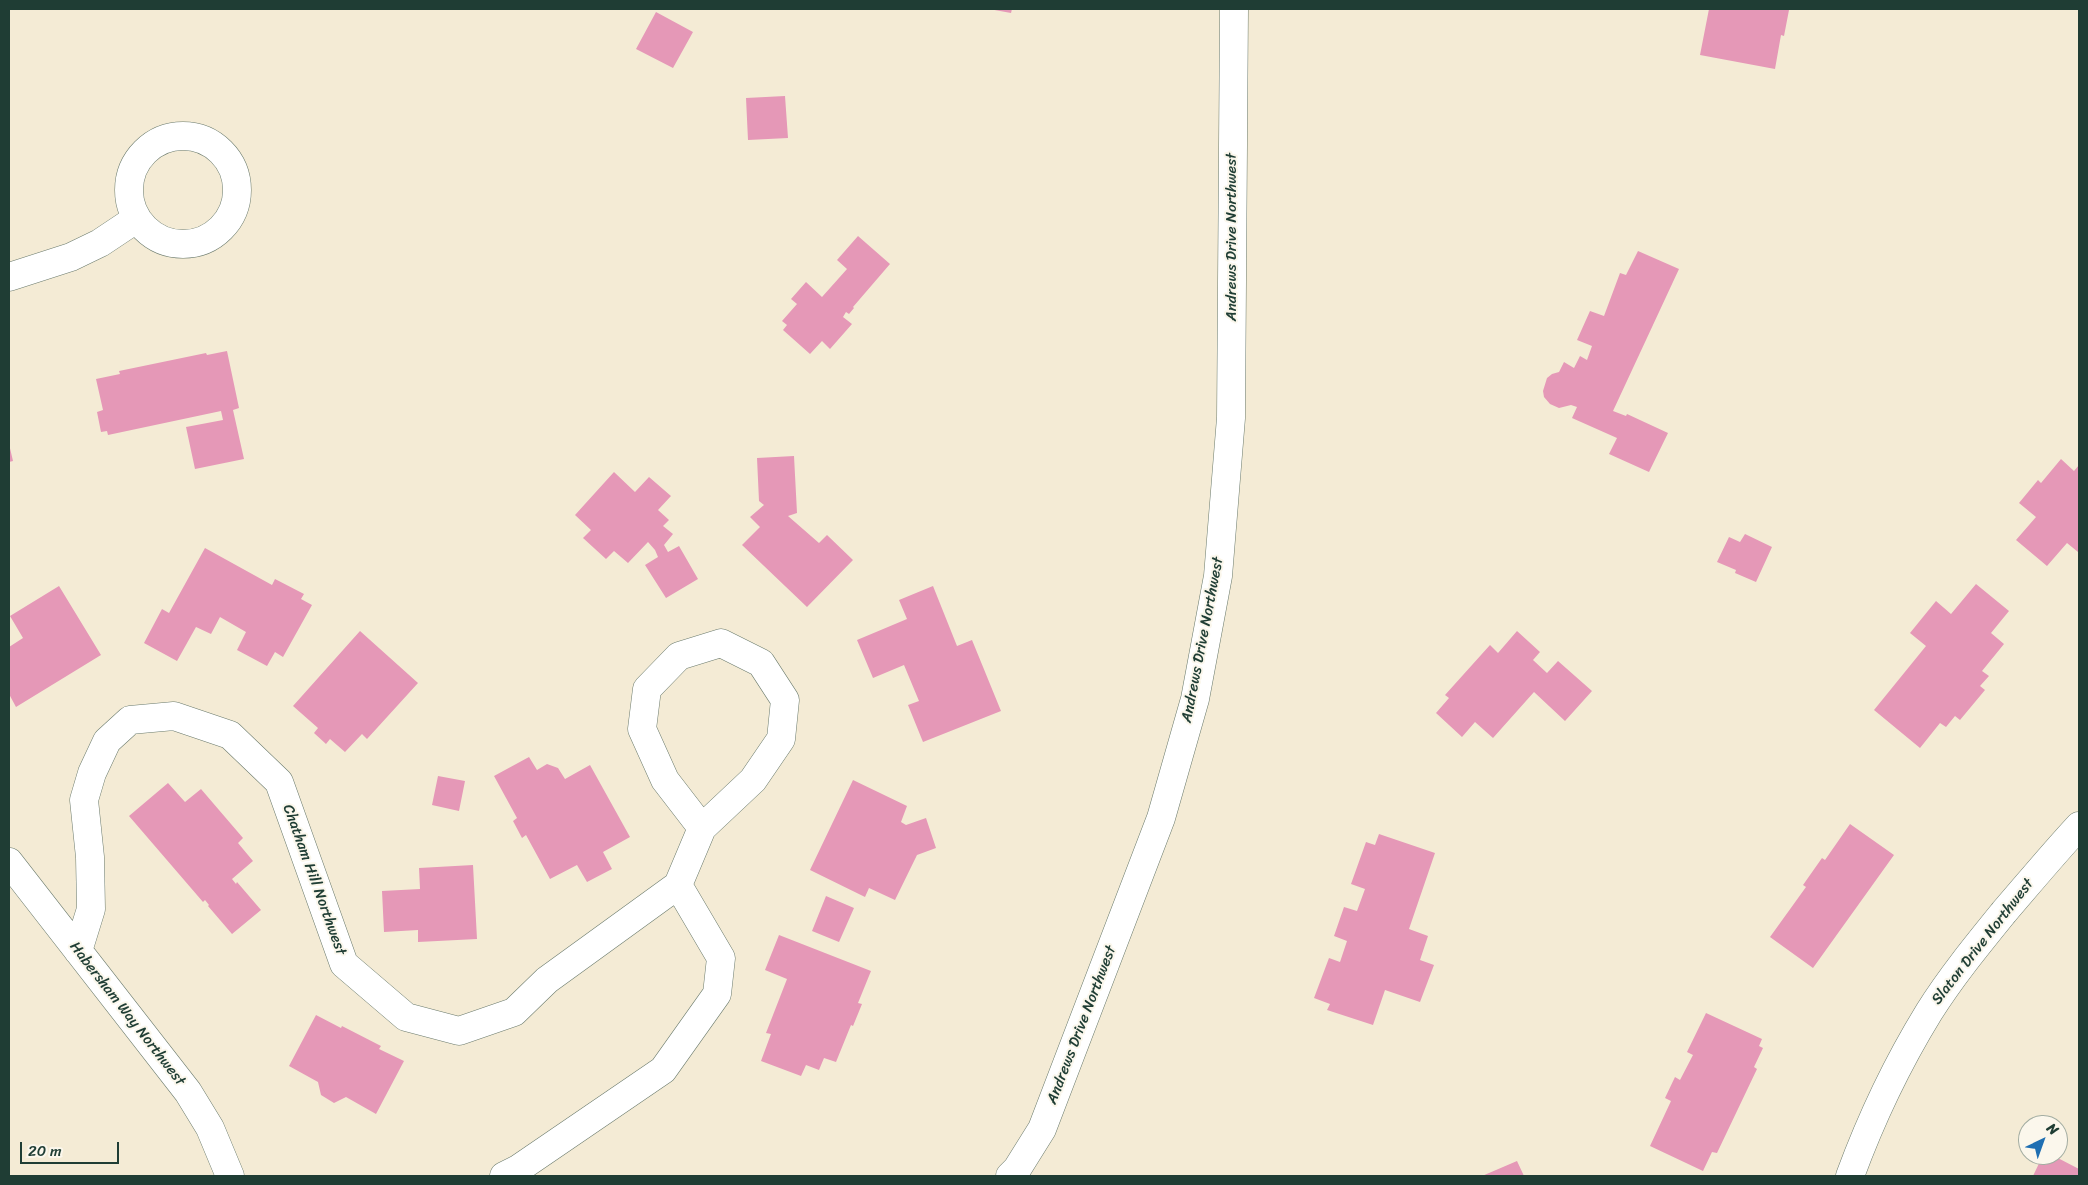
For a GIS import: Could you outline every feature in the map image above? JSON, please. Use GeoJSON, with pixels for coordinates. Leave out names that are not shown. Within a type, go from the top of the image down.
{"type":"FeatureCollection","features":[{"type":"Feature","properties":{"kind":"street","name":"Andrews Drive Northwest"},"geometry":{"type":"LineString","coordinates":[[1017,1174],[1042,1129],[1161,818],[1195,699],[1218,576],[1231,418],[1234,9]]}},
{"type":"Feature","properties":{"kind":"street"},"geometry":{"type":"LineString","coordinates":[[9,277],[71,257],[100,243],[136,218]]}},
{"type":"Feature","properties":{"kind":"street"},"geometry":{"type":"LineString","coordinates":[[504,1176],[518,1169],[663,1070],[717,994],[721,958],[678,885],[702,828],[753,780],[781,738],[785,700],[762,663],[721,643],[679,656],[648,689],[642,730],[665,780],[702,828]]}},
{"type":"Feature","properties":{"kind":"street","name":"Chatham Hill Northwest"},"geometry":{"type":"LineString","coordinates":[[78,951],[92,909],[90,857],[84,800],[92,772],[107,741],[130,720],[174,716],[230,735],[279,782],[344,964],[406,1017],[459,1031],[514,1012],[547,980],[678,885]]}},
{"type":"Feature","properties":{"kind":"street","name":"Slaton Drive Northwest"},"geometry":{"type":"LineString","coordinates":[[1850,1176],[1863,1140],[1894,1073],[1929,1011],[1974,949],[2052,855],[2079,826]]}},
{"type":"Feature","properties":{"kind":"street","name":"Habersham Way Northwest"},"geometry":{"type":"LineString","coordinates":[[9,862],[188,1092],[210,1128],[230,1176]]}},
{"type":"Feature","properties":{"kind":"building"},"geometry":{"type":"Polygon","coordinates":[[[989,9],[1012,9],[1011,13],[989,9]]]}},
{"type":"Feature","properties":{"kind":"building"},"geometry":{"type":"Polygon","coordinates":[[[1709,9],[1789,10],[1784,36],[1781,35],[1775,69],[1700,55],[1709,9]]]}},
{"type":"Feature","properties":{"kind":"building"},"geometry":{"type":"Polygon","coordinates":[[[656,12],[693,32],[673,68],[636,49],[656,12]]]}},
{"type":"Feature","properties":{"kind":"building"},"geometry":{"type":"Polygon","coordinates":[[[785,96],[788,138],[748,140],[746,98],[785,96]]]}},
{"type":"Feature","properties":{"kind":"building"},"geometry":{"type":"Polygon","coordinates":[[[858,236],[890,264],[849,314],[846,312],[843,317],[852,324],[830,349],[822,341],[810,354],[783,330],[787,325],[782,321],[797,304],[791,299],[806,282],[822,297],[847,269],[837,260],[858,236]]]}},
{"type":"Feature","properties":{"kind":"building"},"geometry":{"type":"Polygon","coordinates":[[[1638,251],[1679,269],[1613,411],[1626,416],[1627,414],[1668,433],[1649,472],[1609,454],[1617,438],[1572,418],[1577,407],[1571,405],[1559,408],[1550,404],[1544,397],[1543,391],[1547,378],[1559,372],[1564,362],[1574,368],[1580,356],[1587,360],[1592,346],[1577,340],[1590,311],[1604,316],[1620,273],[1626,275],[1638,251]]]}},
{"type":"Feature","properties":{"kind":"building"},"geometry":{"type":"Polygon","coordinates":[[[227,351],[239,408],[233,410],[244,459],[195,469],[186,427],[223,420],[221,411],[108,435],[107,431],[101,432],[97,412],[103,410],[96,379],[120,374],[119,371],[206,353],[207,355],[227,351]]]}},
{"type":"Feature","properties":{"kind":"building"},"geometry":{"type":"Polygon","coordinates":[[[9,444],[13,461],[9,462],[9,444]]]}},
{"type":"Feature","properties":{"kind":"building"},"geometry":{"type":"Polygon","coordinates":[[[794,456],[797,513],[788,516],[819,543],[827,535],[853,560],[807,607],[742,545],[760,527],[750,517],[764,505],[759,501],[757,458],[794,456]]]}},
{"type":"Feature","properties":{"kind":"building"},"geometry":{"type":"Polygon","coordinates":[[[2061,459],[2074,471],[2079,465],[2079,550],[2078,552],[2067,543],[2047,566],[2016,540],[2036,517],[2019,503],[2038,480],[2041,483],[2061,459]]]}},
{"type":"Feature","properties":{"kind":"building"},"geometry":{"type":"Polygon","coordinates":[[[614,472],[635,492],[649,477],[671,496],[658,510],[669,520],[663,526],[673,534],[664,545],[668,552],[679,546],[698,579],[666,598],[645,565],[658,557],[648,542],[628,563],[614,551],[606,559],[583,538],[591,530],[575,515],[614,472]]]}},
{"type":"Feature","properties":{"kind":"building"},"geometry":{"type":"Polygon","coordinates":[[[1745,534],[1772,547],[1756,582],[1735,573],[1736,570],[1717,562],[1729,537],[1740,542],[1745,534]]]}},
{"type":"Feature","properties":{"kind":"building"},"geometry":{"type":"Polygon","coordinates":[[[205,548],[272,585],[275,579],[304,594],[301,599],[312,605],[283,657],[275,652],[267,666],[237,650],[246,632],[220,617],[211,634],[196,627],[177,661],[144,643],[162,609],[169,613],[205,548]]]}},
{"type":"Feature","properties":{"kind":"building"},"geometry":{"type":"Polygon","coordinates":[[[1976,584],[2009,611],[1991,633],[2004,644],[1982,671],[1989,676],[1980,686],[1985,690],[1960,720],[1955,716],[1946,727],[1940,723],[1920,748],[1874,710],[1926,646],[1910,633],[1936,601],[1951,614],[1976,584]]]}},
{"type":"Feature","properties":{"kind":"building"},"geometry":{"type":"Polygon","coordinates":[[[59,586],[101,655],[16,707],[9,694],[9,647],[23,638],[10,616],[59,586]]]}},
{"type":"Feature","properties":{"kind":"building"},"geometry":{"type":"Polygon","coordinates":[[[933,586],[957,646],[972,640],[1001,711],[923,742],[908,705],[919,701],[904,665],[873,678],[857,640],[907,619],[899,600],[933,586]]]}},
{"type":"Feature","properties":{"kind":"building"},"geometry":{"type":"Polygon","coordinates":[[[360,631],[418,683],[367,739],[362,734],[345,752],[330,739],[326,744],[314,733],[318,728],[293,706],[360,631]]]}},
{"type":"Feature","properties":{"kind":"building"},"geometry":{"type":"Polygon","coordinates":[[[1517,631],[1540,652],[1533,660],[1547,673],[1558,661],[1592,691],[1565,721],[1534,692],[1493,738],[1475,722],[1462,737],[1436,713],[1449,698],[1445,695],[1490,645],[1498,653],[1517,631]]]}},
{"type":"Feature","properties":{"kind":"building"},"geometry":{"type":"Polygon","coordinates":[[[529,757],[537,770],[547,764],[558,768],[565,779],[590,765],[630,837],[603,852],[612,869],[587,882],[577,865],[550,879],[526,835],[522,838],[513,821],[517,818],[494,776],[529,757]]]}},
{"type":"Feature","properties":{"kind":"building"},"geometry":{"type":"Polygon","coordinates":[[[438,776],[465,781],[459,811],[432,805],[438,776]]]}},
{"type":"Feature","properties":{"kind":"building"},"geometry":{"type":"Polygon","coordinates":[[[853,780],[907,806],[901,822],[906,825],[926,818],[936,848],[917,855],[895,900],[869,888],[865,897],[810,870],[853,780]]]}},
{"type":"Feature","properties":{"kind":"building"},"geometry":{"type":"Polygon","coordinates":[[[168,783],[185,802],[201,789],[243,838],[238,843],[253,861],[232,879],[236,884],[237,882],[261,910],[232,934],[205,900],[203,902],[129,816],[168,783]]]}},
{"type":"Feature","properties":{"kind":"building"},"geometry":{"type":"Polygon","coordinates":[[[1850,824],[1894,855],[1813,968],[1770,937],[1806,887],[1803,885],[1822,858],[1825,860],[1850,824]]]}},
{"type":"Feature","properties":{"kind":"building"},"geometry":{"type":"Polygon","coordinates":[[[1379,834],[1435,853],[1409,929],[1428,936],[1420,960],[1434,965],[1420,1002],[1385,990],[1373,1025],[1327,1010],[1330,1004],[1314,998],[1329,958],[1340,962],[1347,941],[1334,936],[1344,907],[1357,911],[1365,889],[1351,884],[1366,842],[1375,845],[1379,834]]]}},
{"type":"Feature","properties":{"kind":"building"},"geometry":{"type":"Polygon","coordinates":[[[473,865],[477,939],[418,942],[418,930],[384,932],[382,891],[420,889],[419,868],[473,865]]]}},
{"type":"Feature","properties":{"kind":"building"},"geometry":{"type":"Polygon","coordinates":[[[826,896],[854,908],[839,942],[812,931],[826,896]]]}},
{"type":"Feature","properties":{"kind":"building"},"geometry":{"type":"Polygon","coordinates":[[[779,935],[871,971],[858,1003],[862,1004],[836,1062],[824,1058],[819,1070],[806,1065],[801,1076],[761,1061],[771,1034],[766,1033],[787,979],[765,970],[779,935]]]}},
{"type":"Feature","properties":{"kind":"building"},"geometry":{"type":"Polygon","coordinates":[[[1706,1013],[1762,1039],[1759,1046],[1763,1048],[1754,1067],[1757,1069],[1717,1153],[1712,1152],[1703,1171],[1650,1146],[1671,1101],[1665,1098],[1675,1077],[1680,1080],[1693,1055],[1687,1052],[1706,1013]]]}},
{"type":"Feature","properties":{"kind":"building"},"geometry":{"type":"Polygon","coordinates":[[[316,1015],[381,1046],[379,1049],[404,1061],[376,1114],[346,1097],[334,1103],[321,1095],[318,1082],[289,1066],[316,1015]]]}},
{"type":"Feature","properties":{"kind":"building"},"geometry":{"type":"Polygon","coordinates":[[[1517,1161],[1524,1176],[1482,1176],[1517,1161]]]}},
{"type":"Feature","properties":{"kind":"building"},"geometry":{"type":"Polygon","coordinates":[[[2068,1163],[2079,1169],[2079,1176],[2033,1176],[2038,1165],[2068,1165],[2068,1163]]]}}]}
